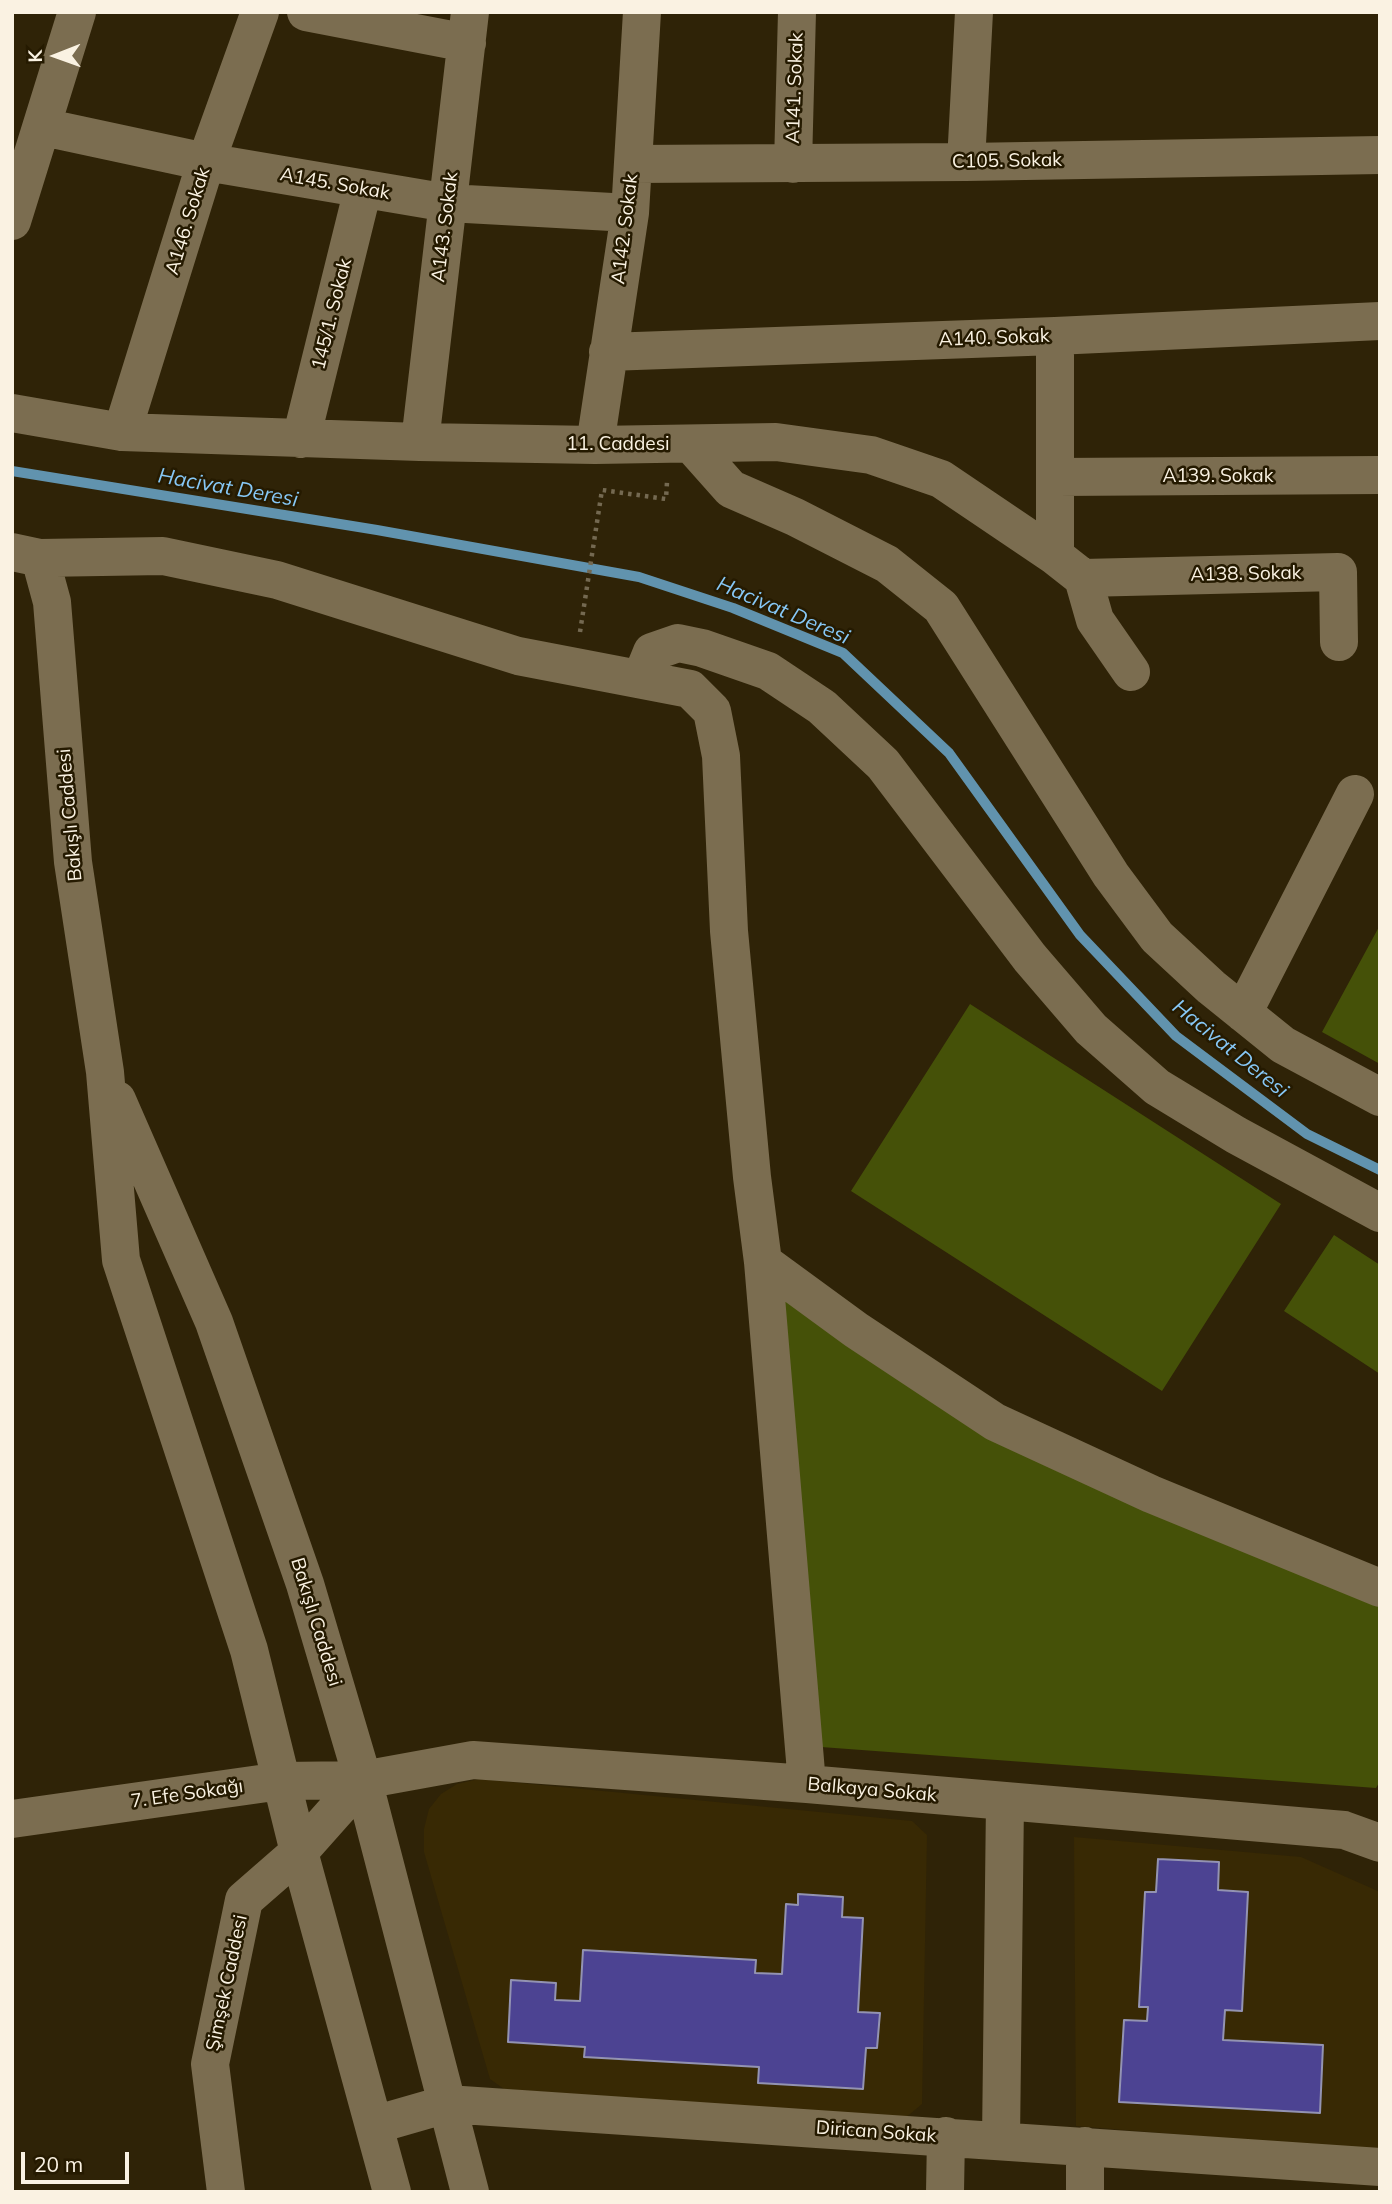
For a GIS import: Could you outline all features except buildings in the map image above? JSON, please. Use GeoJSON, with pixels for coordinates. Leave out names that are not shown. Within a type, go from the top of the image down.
{"type":"FeatureCollection","features":[{"type":"Feature","properties":{"kind":"street"},"geometry":{"type":"LineString","coordinates":[[12,221],[77,12]]}},
{"type":"Feature","properties":{"kind":"street","name":"A146. Sokak"},"geometry":{"type":"LineString","coordinates":[[122,432],[206,162],[260,12]]}},
{"type":"Feature","properties":{"kind":"street"},"geometry":{"type":"LineString","coordinates":[[306,12],[468,28]]}},
{"type":"Feature","properties":{"kind":"street","name":"A142. Sokak"},"geometry":{"type":"LineString","coordinates":[[595,445],[630,213],[642,12]]}},
{"type":"Feature","properties":{"kind":"street","name":"A141. Sokak"},"geometry":{"type":"LineString","coordinates":[[793,163],[797,12]]}},
{"type":"Feature","properties":{"kind":"street"},"geometry":{"type":"LineString","coordinates":[[966,162],[974,12]]}},
{"type":"Feature","properties":{"kind":"street","name":"A143. Sokak"},"geometry":{"type":"LineString","coordinates":[[420,442],[468,28]]}},
{"type":"Feature","properties":{"kind":"street","name":"A145. Sokak"},"geometry":{"type":"LineString","coordinates":[[43,127],[206,162],[448,203],[630,213]]}},
{"type":"Feature","properties":{"kind":"street","name":"C105. Sokak"},"geometry":{"type":"LineString","coordinates":[[633,164],[1380,155]]}},
{"type":"Feature","properties":{"kind":"street","name":"145/1. Sokak"},"geometry":{"type":"LineString","coordinates":[[301,439],[363,189]]}},
{"type":"Feature","properties":{"kind":"street","name":"A140. Sokak"},"geometry":{"type":"LineString","coordinates":[[608,352],[1055,337],[1380,321]]}},
{"type":"Feature","properties":{"kind":"street"},"geometry":{"type":"LineString","coordinates":[[1055,337],[1056,477],[1069,567],[1095,621],[1131,672]]}},
{"type":"Feature","properties":{"kind":"street","name":"11. Caddesi"},"geometry":{"type":"LineString","coordinates":[[12,413],[122,432],[595,445],[776,442],[871,455],[941,479],[1069,567]]}},
{"type":"Feature","properties":{"kind":"street"},"geometry":{"type":"LineString","coordinates":[[691,444],[731,489],[795,517],[887,564],[941,607],[1111,875],[1157,937],[1211,987],[1283,1045],[1380,1097]]}},
{"type":"Feature","properties":{"kind":"street","name":"A139. Sokak"},"geometry":{"type":"LineString","coordinates":[[1056,477],[1380,475]]}},
{"type":"Feature","properties":{"kind":"street"},"geometry":{"type":"LineString","coordinates":[[26,555],[163,556],[277,580],[518,656],[690,689],[712,711],[721,755],[729,931],[752,1177],[763,1262],[807,1784]]}},
{"type":"Feature","properties":{"kind":"street","name":"Bakışlı Caddesi"},"geometry":{"type":"LineString","coordinates":[[26,555],[52,602],[73,862],[105,1072],[121,1260],[249,1650],[299,1852],[392,2192]]}},
{"type":"Feature","properties":{"kind":"street","name":"A138. Sokak"},"geometry":{"type":"LineString","coordinates":[[1069,567],[1338,572],[1339,642]]}},
{"type":"Feature","properties":{"kind":"street"},"geometry":{"type":"LineString","coordinates":[[640,679],[652,652],[678,643],[702,648],[768,671],[822,707],[883,764],[1030,958],[1091,1029],[1157,1087],[1236,1135],[1380,1213]]}},
{"type":"Feature","properties":{"kind":"street"},"geometry":{"type":"LineString","coordinates":[[1243,1013],[1355,794]]}},
{"type":"Feature","properties":{"kind":"street","name":"Bakışlı Caddesi"},"geometry":{"type":"LineString","coordinates":[[105,1072],[214,1322],[306,1584],[363,1780],[470,2192]]}},
{"type":"Feature","properties":{"kind":"street"},"geometry":{"type":"LineString","coordinates":[[763,1262],[856,1330],[995,1422],[1151,1494],[1380,1588]]}},
{"type":"Feature","properties":{"kind":"street","name":"Balkaya Sokak"},"geometry":{"type":"LineString","coordinates":[[363,1780],[473,1760],[807,1784],[1343,1830],[1380,1843]]}},
{"type":"Feature","properties":{"kind":"street","name":"7. Efe Sokağı"},"geometry":{"type":"LineString","coordinates":[[12,1819],[281,1781],[363,1780]]}},
{"type":"Feature","properties":{"kind":"street","name":"Şimşek Caddesi"},"geometry":{"type":"LineString","coordinates":[[226,2192],[210,2064],[244,1900],[299,1852],[363,1780]]}},
{"type":"Feature","properties":{"kind":"street"},"geometry":{"type":"LineString","coordinates":[[1000,2140],[1006,1801]]}},
{"type":"Feature","properties":{"kind":"street","name":"Dirican Sokak"},"geometry":{"type":"LineString","coordinates":[[374,2125],[447,2104],[1380,2167]]}},
{"type":"Feature","properties":{"kind":"street"},"geometry":{"type":"LineString","coordinates":[[945,2192],[946,2136]]}},
{"type":"Feature","properties":{"kind":"street"},"geometry":{"type":"LineString","coordinates":[[1085,2146],[1085,2192]]}},
{"type":"Feature","properties":{"kind":"path"},"geometry":{"type":"LineString","coordinates":[[579,639],[602,490]]}},
{"type":"Feature","properties":{"kind":"shaded area"},"geometry":{"type":"Polygon","coordinates":[[[479,1779],[912,1821],[927,1835],[922,2104],[904,2119],[504,2089],[490,2079],[424,1852],[424,1829],[429,1809],[441,1794],[457,1784],[479,1779]]]}},
{"type":"Feature","properties":{"kind":"shaded area"},"geometry":{"type":"Polygon","coordinates":[[[1074,1837],[1301,1857],[1380,1892],[1380,2151],[1076,2126],[1074,1837]]]}},
{"type":"Feature","properties":{"kind":"green space"},"geometry":{"type":"Polygon","coordinates":[[[1380,925],[1380,1064],[1322,1032],[1380,925]]]}},
{"type":"Feature","properties":{"kind":"green space"},"geometry":{"type":"Polygon","coordinates":[[[970,1004],[1281,1204],[1162,1391],[851,1191],[970,1004]]]}},
{"type":"Feature","properties":{"kind":"green space"},"geometry":{"type":"Polygon","coordinates":[[[1334,1235],[1380,1265],[1380,1374],[1284,1311],[1334,1235]]]}},
{"type":"Feature","properties":{"kind":"green space"},"geometry":{"type":"Polygon","coordinates":[[[777,1289],[989,1435],[1380,1596],[1380,1781],[1376,1788],[821,1747],[777,1289]]]}},
{"type":"Feature","properties":{"kind":"waterway","name":"Hacivat Deresi"},"geometry":{"type":"LineString","coordinates":[[12,471],[377,530],[639,577],[733,608],[843,653],[949,753],[1080,935],[1176,1036],[1307,1134],[1380,1170]]}}]}
